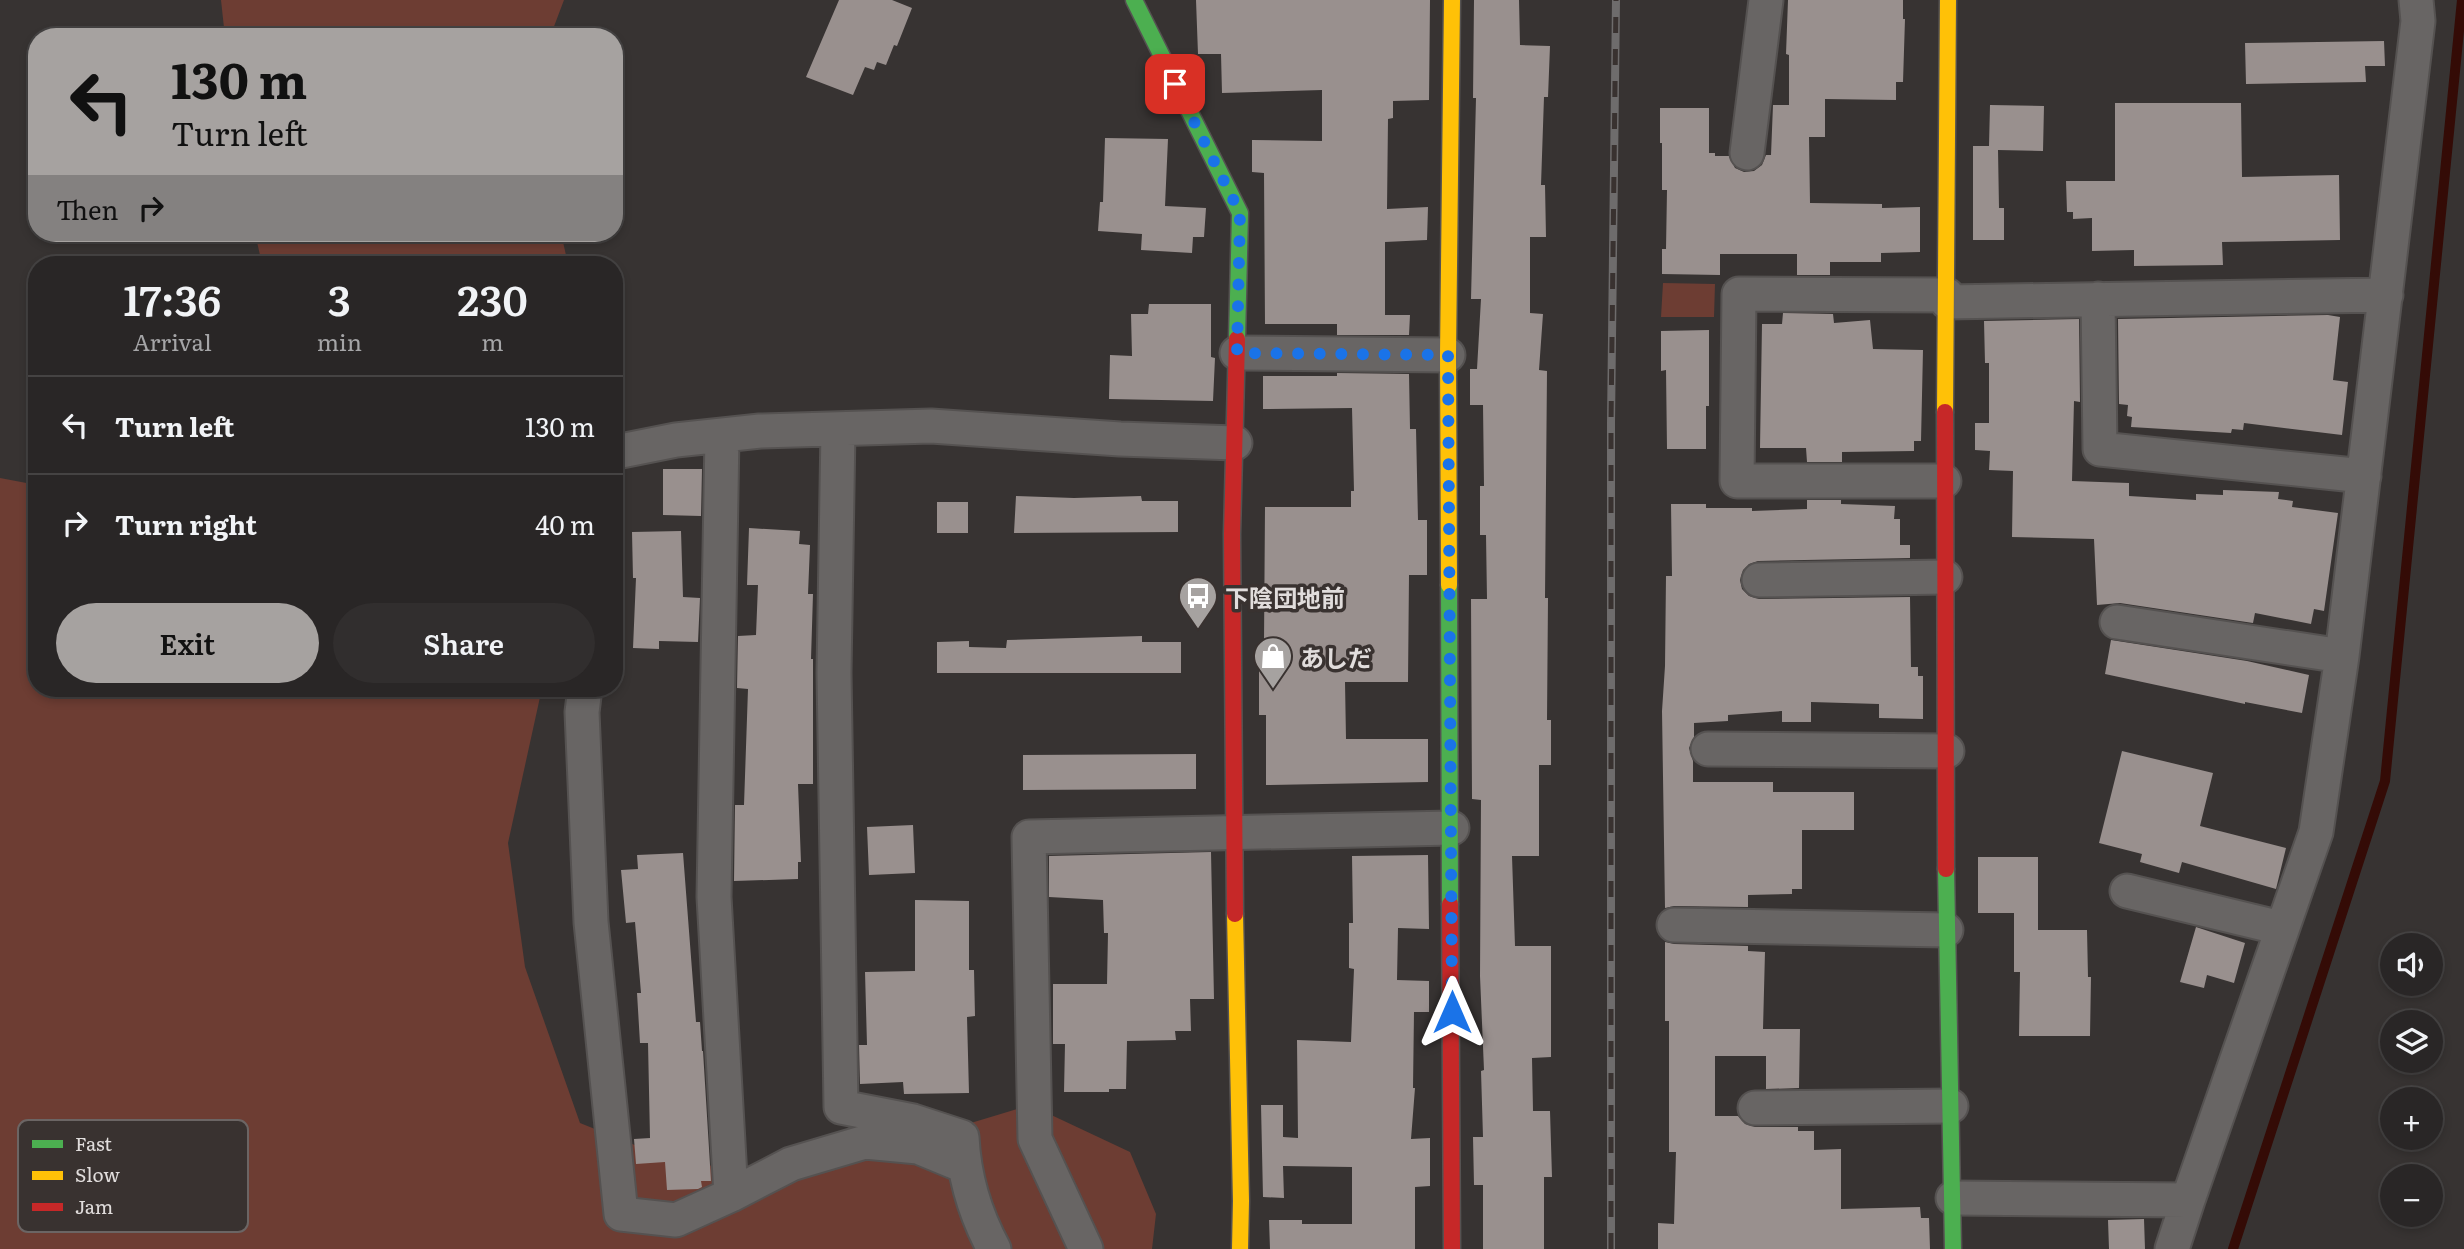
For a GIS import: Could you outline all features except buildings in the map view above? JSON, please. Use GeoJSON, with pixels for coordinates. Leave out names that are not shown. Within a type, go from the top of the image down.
{"type":"FeatureCollection","features":[{"type":"Feature","properties":{"kind":"street"},"geometry":{"type":"LineString","coordinates":[[1134,0],[1240,213],[1232,534],[1233,832],[1240,1249]]}},
{"type":"Feature","properties":{"kind":"street"},"geometry":{"type":"LineString","coordinates":[[1452,0],[1448,355],[1452,1249]]}},
{"type":"Feature","properties":{"kind":"street"},"geometry":{"type":"LineString","coordinates":[[1747,153],[1766,0]]}},
{"type":"Feature","properties":{"kind":"street"},"geometry":{"type":"LineString","coordinates":[[1948,0],[1944,481],[1946,930],[1953,1249]]}},
{"type":"Feature","properties":{"kind":"street"},"geometry":{"type":"LineString","coordinates":[[2172,1249],[2316,832],[2342,656],[2386,295],[2417,21],[2416,0]]}},
{"type":"Feature","properties":{"kind":"street"},"geometry":{"type":"LineString","coordinates":[[1944,481],[1737,481],[1739,294],[2098,299],[2386,295]]}},
{"type":"Feature","properties":{"kind":"street"},"geometry":{"type":"LineString","coordinates":[[2098,299],[2100,449],[2364,476]]}},
{"type":"Feature","properties":{"kind":"street"},"geometry":{"type":"LineString","coordinates":[[1237,353],[1448,355]]}},
{"type":"Feature","properties":{"kind":"street"},"geometry":{"type":"LineString","coordinates":[[623,451],[676,440],[722,435],[931,426],[1119,439],[1235,443]]}},
{"type":"Feature","properties":{"kind":"street"},"geometry":{"type":"LineString","coordinates":[[838,429],[834,673],[841,1107],[914,1121],[962,1137],[964,1166],[980,1223],[994,1249]]}},
{"type":"Feature","properties":{"kind":"street"},"geometry":{"type":"LineString","coordinates":[[722,435],[714,897],[732,1195]]}},
{"type":"Feature","properties":{"kind":"street"},"geometry":{"type":"LineString","coordinates":[[1759,580],[1945,577]]}},
{"type":"Feature","properties":{"kind":"street"},"geometry":{"type":"LineString","coordinates":[[2117,622],[2342,656]]}},
{"type":"Feature","properties":{"kind":"street"},"geometry":{"type":"LineString","coordinates":[[584,697],[582,712],[591,922],[621,1214],[676,1220],[791,1164],[865,1142],[918,1147],[964,1166]]}},
{"type":"Feature","properties":{"kind":"street"},"geometry":{"type":"LineString","coordinates":[[1708,750],[1947,751]]}},
{"type":"Feature","properties":{"kind":"street"},"geometry":{"type":"LineString","coordinates":[[1086,1249],[1035,1139],[1029,837],[1452,828]]}},
{"type":"Feature","properties":{"kind":"street"},"geometry":{"type":"LineString","coordinates":[[2127,891],[2281,929]]}},
{"type":"Feature","properties":{"kind":"street"},"geometry":{"type":"LineString","coordinates":[[1674,925],[1946,930]]}},
{"type":"Feature","properties":{"kind":"street"},"geometry":{"type":"LineString","coordinates":[[1755,1108],[1951,1106]]}},
{"type":"Feature","properties":{"kind":"street"},"geometry":{"type":"LineString","coordinates":[[1953,1198],[2188,1200]]}},
{"type":"Feature","properties":{"kind":"shaded area"},"geometry":{"type":"Polygon","coordinates":[[[221,0],[564,0],[553,28],[224,28],[221,0]]]}},
{"type":"Feature","properties":{"kind":"shaded area"},"geometry":{"type":"Polygon","coordinates":[[[257,242],[563,242],[566,256],[260,256],[257,242]]]}},
{"type":"Feature","properties":{"kind":"shaded area"},"geometry":{"type":"Polygon","coordinates":[[[1663,283],[1715,284],[1714,317],[1661,317],[1663,283]]]}},
{"type":"Feature","properties":{"kind":"shaded area"},"geometry":{"type":"Polygon","coordinates":[[[0,478],[28,483],[28,697],[540,697],[508,843],[525,967],[580,1123],[682,1164],[812,1171],[1030,1105],[1130,1152],[1156,1214],[1152,1249],[0,1249],[0,478]]]}},
{"type":"Feature","properties":{"kind":"waterway"},"geometry":{"type":"LineString","coordinates":[[2233,1249],[2385,781],[2462,0]]}},
{"type":"Feature","properties":{"kind":"railway"},"geometry":{"type":"LineString","coordinates":[[1611,1249],[1611,423],[1616,0]]}},
{"type":"Feature","properties":{"kind":"traffic: fast"},"geometry":{"type":"LineString","coordinates":[[1134,0],[1240,213],[1237,339]]}},
{"type":"Feature","properties":{"kind":"traffic: fast"},"geometry":{"type":"LineString","coordinates":[[1449,585],[1450,904]]}},
{"type":"Feature","properties":{"kind":"traffic: fast"},"geometry":{"type":"LineString","coordinates":[[1946,869],[1953,1249]]}},
{"type":"Feature","properties":{"kind":"traffic: slow"},"geometry":{"type":"LineString","coordinates":[[1449,585],[1448,355],[1452,0]]}},
{"type":"Feature","properties":{"kind":"traffic: slow"},"geometry":{"type":"LineString","coordinates":[[1945,412],[1948,0]]}},
{"type":"Feature","properties":{"kind":"traffic: slow"},"geometry":{"type":"LineString","coordinates":[[1235,914],[1240,1249]]}},
{"type":"Feature","properties":{"kind":"traffic: jam"},"geometry":{"type":"LineString","coordinates":[[1235,914],[1232,534],[1237,339]]}},
{"type":"Feature","properties":{"kind":"traffic: jam"},"geometry":{"type":"LineString","coordinates":[[1945,412],[1946,869]]}},
{"type":"Feature","properties":{"kind":"traffic: jam"},"geometry":{"type":"LineString","coordinates":[[1450,904],[1452,1249]]}},
{"type":"Feature","properties":{"kind":"place","name":"下陰団地前"},"geometry":{"type":"Point","coordinates":[1198,630]}},
{"type":"Feature","properties":{"kind":"place","name":"あしだ"},"geometry":{"type":"Point","coordinates":[1273,690]}},
{"type":"Feature","properties":{"kind":"route"},"geometry":{"type":"LineString","coordinates":[[1175,84],[1240,213],[1237,353],[1448,355],[1452,1012]]}}]}
